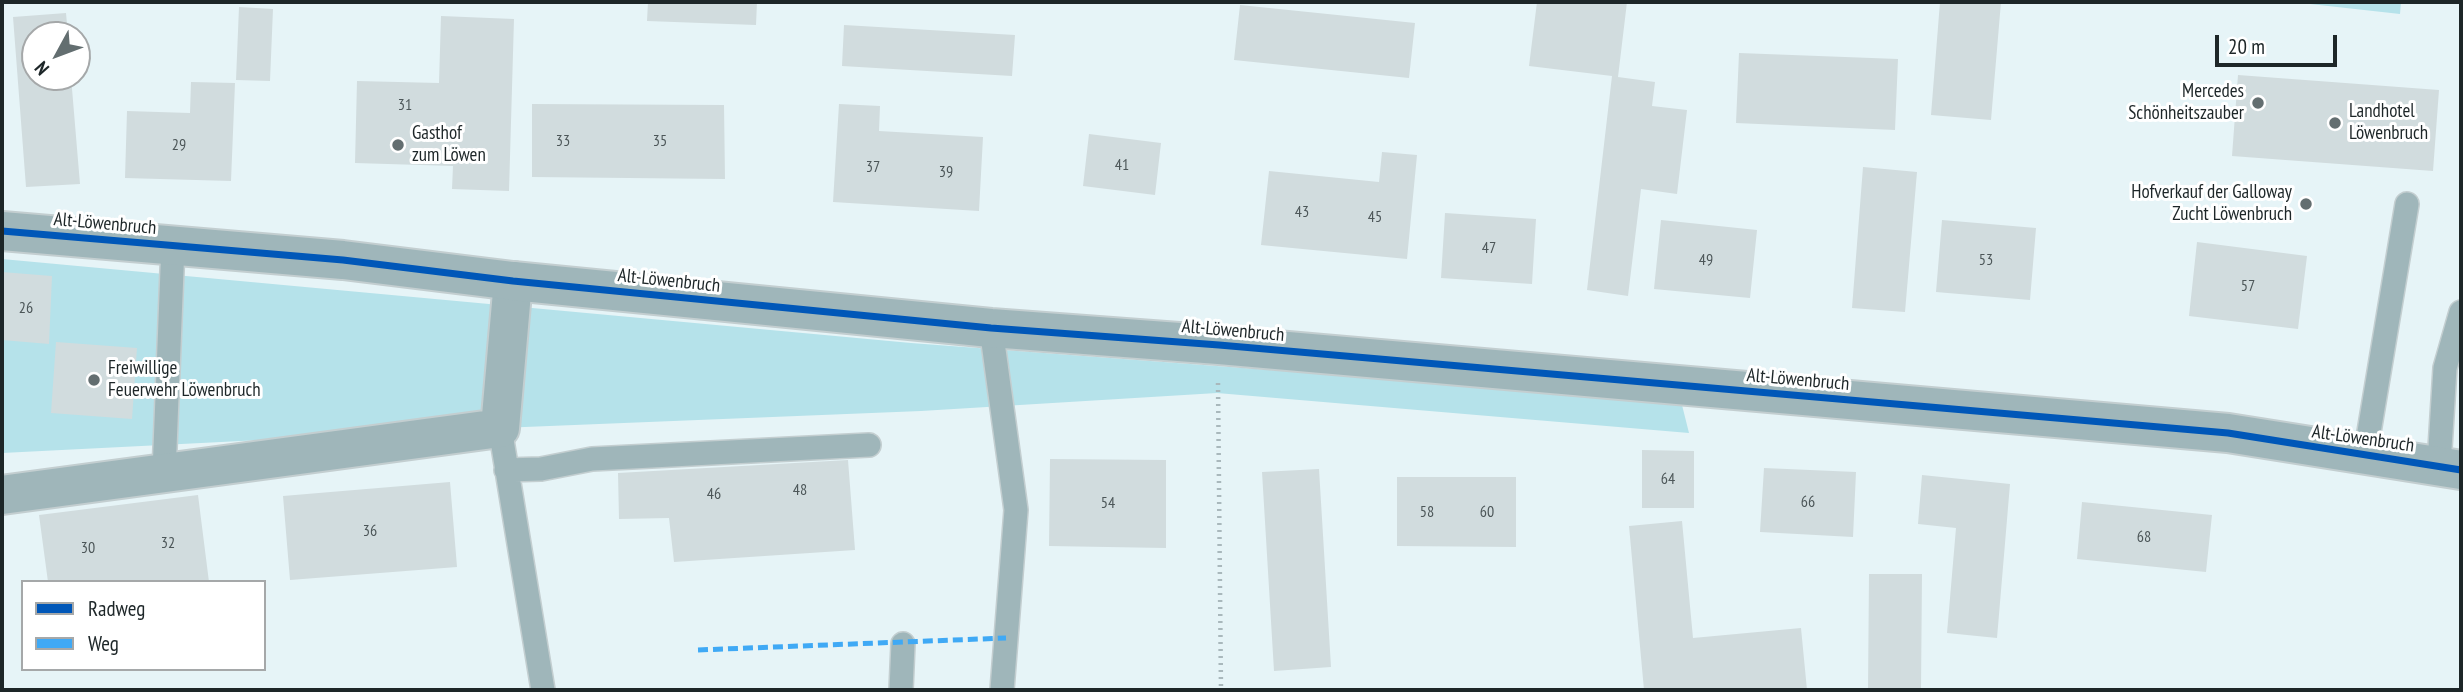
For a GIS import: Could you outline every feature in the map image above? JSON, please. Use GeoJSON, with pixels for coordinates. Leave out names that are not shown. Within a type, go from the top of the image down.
{"type":"FeatureCollection","features":[{"type":"Feature","properties":{"kind":"street","name":"Alt-Löwenbruch"},"geometry":{"type":"LineString","coordinates":[[2,231],[343,260],[513,281],[991,328],[1219,345],[2228,433],[2450,467]]}},
{"type":"Feature","properties":{"kind":"street"},"geometry":{"type":"LineString","coordinates":[[2,495],[500,428],[513,281]]}},
{"type":"Feature","properties":{"kind":"lane"},"geometry":{"type":"LineString","coordinates":[[2365,456],[2407,204]]}},
{"type":"Feature","properties":{"kind":"lane"},"geometry":{"type":"LineString","coordinates":[[164,473],[173,245]]}},
{"type":"Feature","properties":{"kind":"lane"},"geometry":{"type":"LineString","coordinates":[[2450,467],[2445,368],[2461,312]]}},
{"type":"Feature","properties":{"kind":"lane"},"geometry":{"type":"LineString","coordinates":[[991,328],[1016,510],[1002,690]]}},
{"type":"Feature","properties":{"kind":"lane"},"geometry":{"type":"LineString","coordinates":[[500,428],[543,690]]}},
{"type":"Feature","properties":{"kind":"lane"},"geometry":{"type":"LineString","coordinates":[[506,471],[541,469],[592,459],[869,445]]}},
{"type":"Feature","properties":{"kind":"lane"},"geometry":{"type":"LineString","coordinates":[[901,690],[902,645]]}},
{"type":"Feature","properties":{"kind":"path"},"geometry":{"type":"LineString","coordinates":[[1219,345],[1221,690]]}},
{"type":"Feature","properties":{"kind":"shaded area"},"geometry":{"type":"Polygon","coordinates":[[[2292,2],[2401,2],[2400,14],[2292,2]]]}},
{"type":"Feature","properties":{"kind":"shaded area"},"geometry":{"type":"Polygon","coordinates":[[[2,259],[911,343],[1681,401],[1689,433],[1217,393],[921,411],[500,428],[2,453],[2,259]]]}},
{"type":"Feature","properties":{"kind":"building"},"geometry":{"type":"Polygon","coordinates":[[[648,2],[757,2],[756,25],[647,21],[648,2]]]}},
{"type":"Feature","properties":{"kind":"building"},"geometry":{"type":"Polygon","coordinates":[[[1537,2],[1627,2],[1618,77],[1655,82],[1652,106],[1687,110],[1677,194],[1641,189],[1628,296],[1587,290],[1612,76],[1529,66],[1537,2]]]}},
{"type":"Feature","properties":{"kind":"building"},"geometry":{"type":"Polygon","coordinates":[[[1940,2],[2001,2],[1991,120],[1931,115],[1940,2]]]}},
{"type":"Feature","properties":{"kind":"building"},"geometry":{"type":"Polygon","coordinates":[[[1240,5],[1415,23],[1409,78],[1234,60],[1240,5]]]}},
{"type":"Feature","properties":{"kind":"building"},"geometry":{"type":"Polygon","coordinates":[[[239,7],[273,9],[270,81],[236,80],[239,7]]]}},
{"type":"Feature","properties":{"kind":"building"},"geometry":{"type":"Polygon","coordinates":[[[66,13],[67,21],[21,21],[21,91],[72,91],[80,184],[26,187],[13,17],[66,13]]]}},
{"type":"Feature","properties":{"kind":"building"},"geometry":{"type":"Polygon","coordinates":[[[441,16],[514,19],[509,191],[452,189],[453,166],[355,163],[357,81],[439,83],[441,16]]]}},
{"type":"Feature","properties":{"kind":"building"},"geometry":{"type":"Polygon","coordinates":[[[844,25],[1015,35],[1012,76],[842,66],[844,25]]]}},
{"type":"Feature","properties":{"kind":"building"},"geometry":{"type":"Polygon","coordinates":[[[1739,53],[1898,59],[1895,130],[1736,123],[1739,53]]]}},
{"type":"Feature","properties":{"kind":"building","name":"Landhotel Löwenbruch"},"geometry":{"type":"Polygon","coordinates":[[[2238,75],[2439,90],[2433,171],[2232,156],[2238,75]]]}},
{"type":"Feature","properties":{"kind":"building"},"geometry":{"type":"Polygon","coordinates":[[[191,82],[235,83],[231,181],[125,178],[127,111],[190,113],[191,82]]]}},
{"type":"Feature","properties":{"kind":"building"},"geometry":{"type":"Polygon","coordinates":[[[532,104],[724,105],[725,179],[532,177],[532,104]]]}},
{"type":"Feature","properties":{"kind":"building"},"geometry":{"type":"Polygon","coordinates":[[[839,104],[880,106],[879,131],[983,137],[979,211],[833,202],[839,104]]]}},
{"type":"Feature","properties":{"kind":"building"},"geometry":{"type":"Polygon","coordinates":[[[1089,134],[1161,143],[1155,195],[1083,186],[1089,134]]]}},
{"type":"Feature","properties":{"kind":"building"},"geometry":{"type":"Polygon","coordinates":[[[1382,152],[1417,155],[1407,259],[1261,245],[1269,171],[1379,182],[1382,152]]]}},
{"type":"Feature","properties":{"kind":"building"},"geometry":{"type":"Polygon","coordinates":[[[1863,167],[1917,172],[1905,312],[1852,308],[1863,167]]]}},
{"type":"Feature","properties":{"kind":"building"},"geometry":{"type":"Polygon","coordinates":[[[1445,213],[1536,219],[1532,284],[1441,278],[1445,213]]]}},
{"type":"Feature","properties":{"kind":"building"},"geometry":{"type":"Polygon","coordinates":[[[1661,220],[1757,230],[1750,298],[1654,289],[1661,220]]]}},
{"type":"Feature","properties":{"kind":"building"},"geometry":{"type":"Polygon","coordinates":[[[1942,220],[2036,228],[2030,300],[1936,292],[1942,220]]]}},
{"type":"Feature","properties":{"kind":"building"},"geometry":{"type":"Polygon","coordinates":[[[2197,242],[2307,256],[2298,329],[2189,316],[2197,242]]]}},
{"type":"Feature","properties":{"kind":"building"},"geometry":{"type":"Polygon","coordinates":[[[2,272],[52,276],[49,344],[2,340],[2,272]]]}},
{"type":"Feature","properties":{"kind":"building","name":"Freiwillige Feuerwehr Löwenbruch"},"geometry":{"type":"Polygon","coordinates":[[[56,342],[137,348],[132,419],[51,413],[56,342]]]}},
{"type":"Feature","properties":{"kind":"building"},"geometry":{"type":"Polygon","coordinates":[[[1642,450],[1694,451],[1694,508],[1642,508],[1642,450]]]}},
{"type":"Feature","properties":{"kind":"building"},"geometry":{"type":"Polygon","coordinates":[[[1050,459],[1166,460],[1166,548],[1049,546],[1050,459]]]}},
{"type":"Feature","properties":{"kind":"building"},"geometry":{"type":"Polygon","coordinates":[[[848,460],[855,550],[674,562],[669,518],[619,519],[618,473],[848,460]]]}},
{"type":"Feature","properties":{"kind":"building"},"geometry":{"type":"Polygon","coordinates":[[[1764,468],[1856,472],[1853,537],[1760,532],[1764,468]]]}},
{"type":"Feature","properties":{"kind":"building"},"geometry":{"type":"Polygon","coordinates":[[[1319,469],[1331,667],[1274,671],[1262,472],[1319,469]]]}},
{"type":"Feature","properties":{"kind":"building"},"geometry":{"type":"Polygon","coordinates":[[[1922,475],[2010,484],[1997,638],[1947,633],[1956,528],[1918,524],[1922,475]]]}},
{"type":"Feature","properties":{"kind":"building"},"geometry":{"type":"Polygon","coordinates":[[[1397,477],[1516,477],[1516,547],[1397,546],[1397,477]]]}},
{"type":"Feature","properties":{"kind":"building"},"geometry":{"type":"Polygon","coordinates":[[[450,482],[457,567],[290,580],[283,496],[450,482]]]}},
{"type":"Feature","properties":{"kind":"building"},"geometry":{"type":"Polygon","coordinates":[[[198,495],[209,580],[48,580],[39,515],[198,495]]]}},
{"type":"Feature","properties":{"kind":"building"},"geometry":{"type":"Polygon","coordinates":[[[2082,502],[2212,515],[2206,572],[2077,559],[2082,502]]]}},
{"type":"Feature","properties":{"kind":"building"},"geometry":{"type":"Polygon","coordinates":[[[1682,521],[1693,638],[1801,628],[1807,690],[1644,690],[1629,526],[1682,521]]]}},
{"type":"Feature","properties":{"kind":"building"},"geometry":{"type":"Polygon","coordinates":[[[1869,574],[1922,574],[1921,690],[1868,690],[1869,574]]]}},
{"type":"Feature","properties":{"kind":"marked path"},"geometry":{"type":"LineString","coordinates":[[698,650],[1006,638]]}},
{"type":"Feature","properties":{"kind":"cycle path"},"geometry":{"type":"LineString","coordinates":[[2,231],[343,260],[513,281],[991,328],[1219,345],[2228,433],[2461,470]]}},
{"type":"Feature","properties":{"kind":"place","name":"Mercedes Schönheitszauber"},"geometry":{"type":"Point","coordinates":[2258,103]}},
{"type":"Feature","properties":{"kind":"place","name":"Landhotel Löwenbruch"},"geometry":{"type":"Point","coordinates":[2335,123]}},
{"type":"Feature","properties":{"kind":"place","name":"Gasthof zum Löwen"},"geometry":{"type":"Point","coordinates":[398,145]}},
{"type":"Feature","properties":{"kind":"place","name":"Hofverkauf der Galloway Zucht Löwenbruch"},"geometry":{"type":"Point","coordinates":[2306,204]}},
{"type":"Feature","properties":{"kind":"place","name":"Freiwillige Feuerwehr Löwenbruch"},"geometry":{"type":"Point","coordinates":[94,380]}}]}
